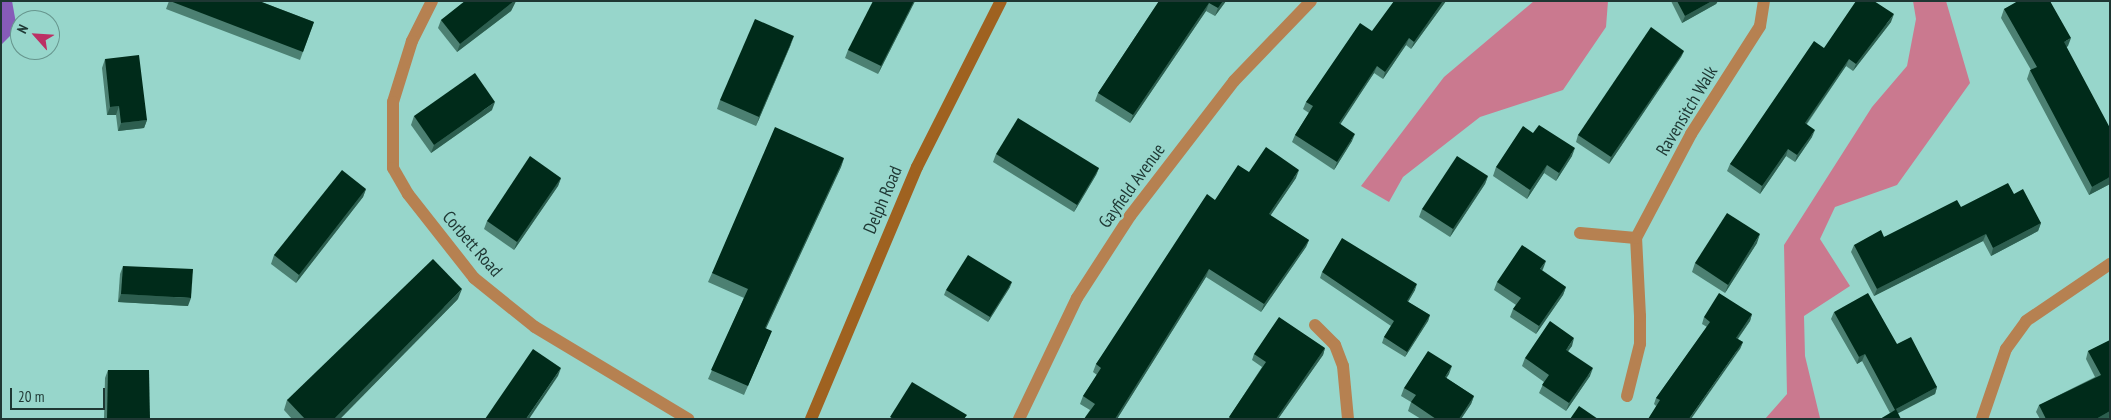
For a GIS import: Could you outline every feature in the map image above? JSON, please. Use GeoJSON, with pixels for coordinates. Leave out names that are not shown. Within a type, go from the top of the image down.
{"type":"FeatureCollection","features":[{"type":"Feature","properties":{"kind":"main road","name":"Delph Road"},"geometry":{"type":"LineString","coordinates":[[811,419],[917,167],[1000,1]]}},
{"type":"Feature","properties":{"kind":"street","name":"Corbett Road"},"geometry":{"type":"LineString","coordinates":[[432,1],[412,41],[393,102],[393,168],[408,194],[474,278],[535,327],[688,419]]}},
{"type":"Feature","properties":{"kind":"street","name":"Gayfield Avenue"},"geometry":{"type":"LineString","coordinates":[[1019,419],[1077,298],[1130,216],[1234,81],[1311,1]]}},
{"type":"Feature","properties":{"kind":"street","name":"Ravensitch Walk"},"geometry":{"type":"LineString","coordinates":[[1636,238],[1691,134],[1760,26],[1764,1]]}},
{"type":"Feature","properties":{"kind":"street"},"geometry":{"type":"LineString","coordinates":[[1580,232],[1636,238],[1640,344],[1627,396]]}},
{"type":"Feature","properties":{"kind":"street"},"geometry":{"type":"LineString","coordinates":[[1982,419],[2006,349],[2026,321],[2110,264]]}},
{"type":"Feature","properties":{"kind":"street"},"geometry":{"type":"LineString","coordinates":[[1315,325],[1335,345],[1343,366],[1348,419]]}},
{"type":"Feature","properties":{"kind":"shaded area"},"geometry":{"type":"Polygon","coordinates":[[[1,1],[12,1],[14,10],[10,10],[10,36],[1,45],[1,1]]]}},
{"type":"Feature","properties":{"kind":"shaded area"},"geometry":{"type":"Polygon","coordinates":[[[1534,1],[1608,1],[1606,27],[1563,90],[1480,117],[1403,177],[1389,202],[1361,186],[1444,77],[1534,1]]]}},
{"type":"Feature","properties":{"kind":"shaded area"},"geometry":{"type":"Polygon","coordinates":[[[1913,1],[1946,1],[1970,83],[1897,185],[1835,207],[1820,239],[1850,286],[1804,316],[1805,356],[1820,418],[1765,419],[1787,394],[1784,245],[1872,107],[1907,66],[1916,19],[1913,1]]]}},
{"type":"Feature","properties":{"kind":"building"},"geometry":{"type":"Polygon","coordinates":[[[170,1],[259,1],[314,22],[303,52],[170,1]]]}},
{"type":"Feature","properties":{"kind":"building"},"geometry":{"type":"Polygon","coordinates":[[[465,1],[514,1],[460,44],[441,20],[465,1]]]}},
{"type":"Feature","properties":{"kind":"building"},"geometry":{"type":"Polygon","coordinates":[[[873,1],[914,1],[881,66],[848,50],[873,1]]]}},
{"type":"Feature","properties":{"kind":"building"},"geometry":{"type":"Polygon","coordinates":[[[1159,1],[1223,1],[1218,8],[1209,3],[1133,115],[1098,93],[1159,1]]]}},
{"type":"Feature","properties":{"kind":"building"},"geometry":{"type":"Polygon","coordinates":[[[1394,1],[1443,1],[1414,42],[1409,38],[1385,72],[1377,66],[1339,123],[1355,134],[1337,162],[1295,135],[1313,106],[1306,102],[1360,23],[1372,31],[1394,1]]]}},
{"type":"Feature","properties":{"kind":"building"},"geometry":{"type":"Polygon","coordinates":[[[1677,1],[1712,1],[1685,16],[1677,1]]]}},
{"type":"Feature","properties":{"kind":"building"},"geometry":{"type":"Polygon","coordinates":[[[1856,1],[1874,1],[1894,14],[1856,64],[1849,59],[1805,123],[1815,130],[1797,155],[1788,149],[1762,186],[1730,164],[1814,41],[1824,48],[1856,1]]]}},
{"type":"Feature","properties":{"kind":"building"},"geometry":{"type":"Polygon","coordinates":[[[2018,1],[2050,1],[2071,38],[2064,42],[2110,128],[2110,177],[2092,187],[2030,70],[2037,67],[2004,9],[2018,1]]]}},
{"type":"Feature","properties":{"kind":"building"},"geometry":{"type":"Polygon","coordinates":[[[755,19],[794,36],[759,117],[720,100],[755,19]]]}},
{"type":"Feature","properties":{"kind":"building"},"geometry":{"type":"Polygon","coordinates":[[[1651,27],[1684,51],[1611,157],[1578,135],[1651,27]]]}},
{"type":"Feature","properties":{"kind":"building"},"geometry":{"type":"Polygon","coordinates":[[[139,55],[147,120],[121,123],[119,106],[110,107],[105,59],[139,55]]]}},
{"type":"Feature","properties":{"kind":"building"},"geometry":{"type":"Polygon","coordinates":[[[475,73],[495,102],[434,145],[414,116],[475,73]]]}},
{"type":"Feature","properties":{"kind":"building"},"geometry":{"type":"Polygon","coordinates":[[[1018,118],[1099,168],[1077,205],[996,154],[1018,118]]]}},
{"type":"Feature","properties":{"kind":"building"},"geometry":{"type":"Polygon","coordinates":[[[1539,125],[1575,148],[1559,173],[1547,165],[1530,190],[1496,167],[1523,126],[1533,133],[1539,125]]]}},
{"type":"Feature","properties":{"kind":"building"},"geometry":{"type":"Polygon","coordinates":[[[775,127],[844,158],[765,328],[772,331],[748,386],[711,370],[748,289],[712,273],[775,127]]]}},
{"type":"Feature","properties":{"kind":"building"},"geometry":{"type":"Polygon","coordinates":[[[1266,147],[1299,170],[1269,214],[1309,240],[1264,304],[1209,269],[1115,419],[1084,419],[1095,404],[1083,396],[1101,368],[1096,364],[1207,194],[1215,200],[1238,165],[1249,172],[1266,147]]]}},
{"type":"Feature","properties":{"kind":"building"},"geometry":{"type":"Polygon","coordinates":[[[530,156],[561,178],[517,242],[487,221],[530,156]]]}},
{"type":"Feature","properties":{"kind":"building"},"geometry":{"type":"Polygon","coordinates":[[[1457,156],[1488,176],[1453,229],[1422,209],[1457,156]]]}},
{"type":"Feature","properties":{"kind":"building"},"geometry":{"type":"Polygon","coordinates":[[[342,170],[366,189],[299,275],[274,255],[342,170]]]}},
{"type":"Feature","properties":{"kind":"building"},"geometry":{"type":"Polygon","coordinates":[[[2008,183],[2014,194],[2023,189],[2041,223],[1993,248],[1986,234],[1877,289],[1854,245],[1881,230],[1884,237],[1957,200],[1961,207],[2008,183]]]}},
{"type":"Feature","properties":{"kind":"building"},"geometry":{"type":"Polygon","coordinates":[[[1727,213],[1760,234],[1728,285],[1695,263],[1727,213]]]}},
{"type":"Feature","properties":{"kind":"building"},"geometry":{"type":"Polygon","coordinates":[[[1342,238],[1417,284],[1407,301],[1430,315],[1407,352],[1384,337],[1394,321],[1322,272],[1342,238]]]}},
{"type":"Feature","properties":{"kind":"building"},"geometry":{"type":"Polygon","coordinates":[[[1522,245],[1546,261],[1540,269],[1566,287],[1539,326],[1513,309],[1521,298],[1497,282],[1522,245]]]}},
{"type":"Feature","properties":{"kind":"building"},"geometry":{"type":"Polygon","coordinates":[[[968,255],[1012,282],[990,317],[946,290],[968,255]]]}},
{"type":"Feature","properties":{"kind":"building"},"geometry":{"type":"Polygon","coordinates":[[[433,259],[462,289],[334,419],[305,419],[287,400],[433,259]]]}},
{"type":"Feature","properties":{"kind":"building"},"geometry":{"type":"Polygon","coordinates":[[[123,266],[193,269],[191,298],[121,294],[123,266]]]}},
{"type":"Feature","properties":{"kind":"building"},"geometry":{"type":"Polygon","coordinates":[[[1719,293],[1752,314],[1736,338],[1743,342],[1689,419],[1648,419],[1660,400],[1656,398],[1710,322],[1704,317],[1719,293]]]}},
{"type":"Feature","properties":{"kind":"building"},"geometry":{"type":"Polygon","coordinates":[[[1868,293],[1897,344],[1911,337],[1937,387],[1896,409],[1901,419],[1880,419],[1895,410],[1865,354],[1859,357],[1834,312],[1868,293]]]}},
{"type":"Feature","properties":{"kind":"building"},"geometry":{"type":"Polygon","coordinates":[[[1279,317],[1325,348],[1276,419],[1232,419],[1229,417],[1266,362],[1254,354],[1279,317]]]}},
{"type":"Feature","properties":{"kind":"building"},"geometry":{"type":"Polygon","coordinates":[[[1550,321],[1574,338],[1566,350],[1593,368],[1569,403],[1542,385],[1549,375],[1525,358],[1550,321]]]}},
{"type":"Feature","properties":{"kind":"building"},"geometry":{"type":"Polygon","coordinates":[[[2110,340],[2110,411],[2096,419],[2046,419],[2039,405],[2101,375],[2088,351],[2110,340]]]}},
{"type":"Feature","properties":{"kind":"building"},"geometry":{"type":"Polygon","coordinates":[[[533,349],[561,368],[526,419],[485,419],[533,349]]]}},
{"type":"Feature","properties":{"kind":"building"},"geometry":{"type":"Polygon","coordinates":[[[1428,351],[1452,366],[1445,377],[1474,396],[1459,419],[1436,419],[1411,402],[1416,395],[1404,388],[1428,351]]]}},
{"type":"Feature","properties":{"kind":"building"},"geometry":{"type":"Polygon","coordinates":[[[108,370],[149,370],[150,419],[107,419],[108,370]]]}},
{"type":"Feature","properties":{"kind":"building"},"geometry":{"type":"Polygon","coordinates":[[[912,382],[967,415],[964,419],[893,419],[890,417],[912,382]]]}},
{"type":"Feature","properties":{"kind":"building"},"geometry":{"type":"Polygon","coordinates":[[[1579,406],[1598,419],[1570,419],[1579,406]]]}}]}
